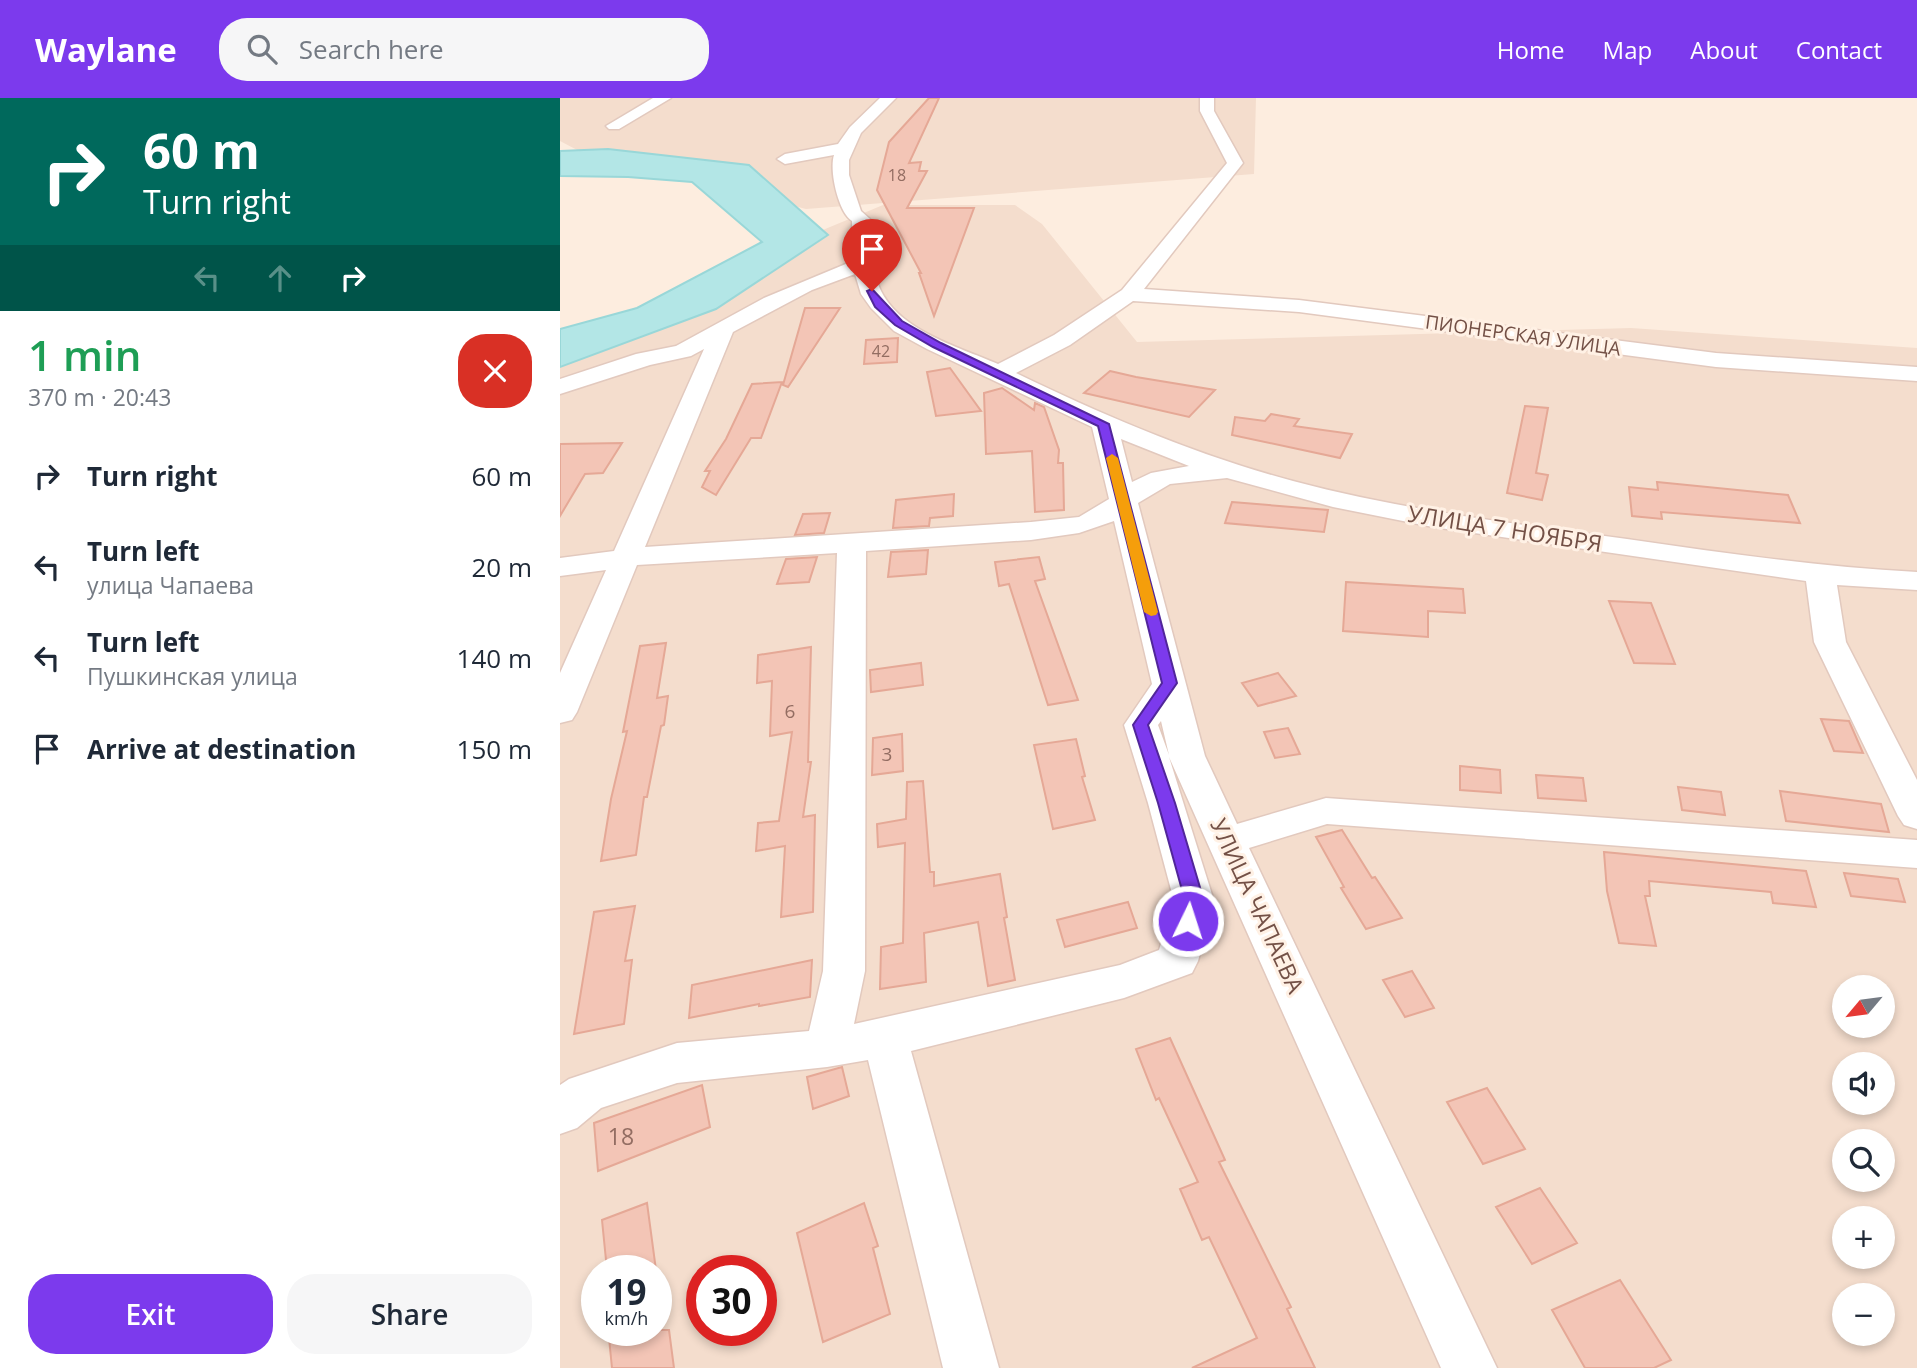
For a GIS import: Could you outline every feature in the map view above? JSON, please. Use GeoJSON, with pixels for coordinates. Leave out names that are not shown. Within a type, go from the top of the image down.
{"type":"FeatureCollection","features":[{"type":"Feature","properties":{"kind":"street"},"geometry":{"type":"LineString","coordinates":[[614,126],[664,98]]}},
{"type":"Feature","properties":{"kind":"street"},"geometry":{"type":"LineString","coordinates":[[560,387],[644,359],[683,351],[722,332],[771,302],[861,265],[861,219],[853,214],[840,171],[843,148],[861,124],[889,98]]}},
{"type":"Feature","properties":{"kind":"street"},"geometry":{"type":"LineString","coordinates":[[998,373],[1062,340],[1129,294],[1235,163],[1207,111],[1207,98]]}},
{"type":"Feature","properties":{"kind":"street"},"geometry":{"type":"LineString","coordinates":[[785,159],[843,148]]}},
{"type":"Feature","properties":{"kind":"street","name":"УЛИЦА 7 НОЯБРЯ"},"geometry":{"type":"LineString","coordinates":[[861,265],[864,278],[878,305],[898,323],[937,345],[1104,424],[1232,472],[1398,512],[1497,529],[1820,575],[1917,581]]}},
{"type":"Feature","properties":{"kind":"street","name":"ПИОНЕРСКАЯ УЛИЦА"},"geometry":{"type":"LineString","coordinates":[[1129,294],[1299,306],[1716,360],[1917,374]]}},
{"type":"Feature","properties":{"kind":"street"},"geometry":{"type":"LineString","coordinates":[[560,712],[722,332]]}},
{"type":"Feature","properties":{"kind":"street","name":"УЛИЦА ЧАПАЕВА"},"geometry":{"type":"LineString","coordinates":[[1104,424],[1187,755],[1469,1368]]}},
{"type":"Feature","properties":{"kind":"street"},"geometry":{"type":"LineString","coordinates":[[560,567],[689,551],[852,543],[1073,526],[1086,524],[1123,504],[1144,486],[1174,475],[1232,472]]}},
{"type":"Feature","properties":{"kind":"street"},"geometry":{"type":"LineString","coordinates":[[827,1048],[844,971],[852,543]]}},
{"type":"Feature","properties":{"kind":"street"},"geometry":{"type":"LineString","coordinates":[[1820,575],[1830,642],[1917,816]]}},
{"type":"Feature","properties":{"kind":"street"},"geometry":{"type":"LineString","coordinates":[[560,1113],[585,1093],[677,1063],[827,1048],[885,1038],[1124,981],[1177,961],[1194,901],[1167,803],[1140,725],[1170,683]]}},
{"type":"Feature","properties":{"kind":"street"},"geometry":{"type":"LineString","coordinates":[[1226,841],[1326,811],[1917,854]]}},
{"type":"Feature","properties":{"kind":"street"},"geometry":{"type":"LineString","coordinates":[[885,1038],[971,1368]]}},
{"type":"Feature","properties":{"kind":"shaded area"},"geometry":{"type":"Polygon","coordinates":[[[560,98],[1256,98],[1254,174],[806,209],[581,152],[560,141],[560,98]]]}},
{"type":"Feature","properties":{"kind":"shaded area"},"geometry":{"type":"Polygon","coordinates":[[[883,205],[1015,205],[1042,224],[1137,342],[1631,328],[1917,348],[1917,1368],[560,1368],[560,339],[883,205]]]}},
{"type":"Feature","properties":{"kind":"water"},"geometry":{"type":"Polygon","coordinates":[[[608,149],[749,165],[828,235],[716,309],[560,367],[560,329],[637,308],[762,242],[692,182],[560,176],[560,151],[608,149]]]}},
{"type":"Feature","properties":{"kind":"building"},"geometry":{"type":"Polygon","coordinates":[[[929,98],[939,98],[909,163],[921,162],[919,171],[927,171],[907,208],[974,208],[934,316],[921,273],[877,190],[889,142],[929,98]]]}},
{"type":"Feature","properties":{"kind":"building"},"geometry":{"type":"Polygon","coordinates":[[[805,308],[840,308],[788,387],[783,385],[805,308]]]}},
{"type":"Feature","properties":{"kind":"building"},"geometry":{"type":"Polygon","coordinates":[[[898,338],[897,362],[864,364],[866,340],[898,338]]]}},
{"type":"Feature","properties":{"kind":"building"},"geometry":{"type":"Polygon","coordinates":[[[950,368],[981,411],[936,416],[927,372],[950,368]]]}},
{"type":"Feature","properties":{"kind":"building"},"geometry":{"type":"Polygon","coordinates":[[[1110,371],[1215,390],[1189,417],[1084,393],[1110,371]]]}},
{"type":"Feature","properties":{"kind":"building"},"geometry":{"type":"Polygon","coordinates":[[[782,382],[761,438],[751,438],[716,495],[702,487],[710,471],[705,471],[726,439],[752,384],[782,382]]]}},
{"type":"Feature","properties":{"kind":"building"},"geometry":{"type":"Polygon","coordinates":[[[1002,388],[1034,410],[1035,403],[1044,407],[1059,450],[1058,463],[1063,463],[1064,510],[1035,512],[1032,451],[986,454],[984,393],[1002,388]]]}},
{"type":"Feature","properties":{"kind":"building"},"geometry":{"type":"Polygon","coordinates":[[[1525,406],[1548,408],[1536,473],[1548,475],[1542,500],[1507,493],[1525,406]]]}},
{"type":"Feature","properties":{"kind":"building"},"geometry":{"type":"Polygon","coordinates":[[[1271,414],[1299,419],[1294,426],[1352,434],[1340,458],[1232,435],[1235,417],[1265,421],[1271,414]]]}},
{"type":"Feature","properties":{"kind":"building"},"geometry":{"type":"Polygon","coordinates":[[[622,443],[603,473],[585,474],[560,516],[560,444],[622,443]]]}},
{"type":"Feature","properties":{"kind":"building"},"geometry":{"type":"Polygon","coordinates":[[[1657,482],[1788,495],[1800,523],[1661,512],[1662,519],[1632,516],[1629,487],[1658,490],[1657,482]]]}},
{"type":"Feature","properties":{"kind":"building"},"geometry":{"type":"Polygon","coordinates":[[[954,494],[953,516],[930,518],[929,526],[893,528],[896,500],[954,494]]]}},
{"type":"Feature","properties":{"kind":"building"},"geometry":{"type":"Polygon","coordinates":[[[1232,502],[1328,510],[1324,532],[1225,523],[1232,502]]]}},
{"type":"Feature","properties":{"kind":"building"},"geometry":{"type":"Polygon","coordinates":[[[830,513],[824,533],[795,535],[803,514],[830,513]]]}},
{"type":"Feature","properties":{"kind":"building"},"geometry":{"type":"Polygon","coordinates":[[[928,550],[926,574],[888,577],[891,552],[928,550]]]}},
{"type":"Feature","properties":{"kind":"building"},"geometry":{"type":"Polygon","coordinates":[[[817,557],[809,582],[777,584],[786,559],[817,557]]]}},
{"type":"Feature","properties":{"kind":"building"},"geometry":{"type":"Polygon","coordinates":[[[1039,557],[1045,579],[1035,581],[1078,700],[1048,705],[1009,584],[999,586],[995,562],[1039,557]]]}},
{"type":"Feature","properties":{"kind":"building"},"geometry":{"type":"Polygon","coordinates":[[[1346,582],[1463,589],[1465,613],[1428,611],[1428,637],[1343,631],[1346,582]]]}},
{"type":"Feature","properties":{"kind":"building"},"geometry":{"type":"Polygon","coordinates":[[[1609,601],[1651,603],[1675,664],[1634,663],[1609,601]]]}},
{"type":"Feature","properties":{"kind":"building"},"geometry":{"type":"Polygon","coordinates":[[[666,643],[657,698],[668,696],[664,725],[661,726],[647,797],[644,797],[636,855],[601,861],[611,799],[627,731],[623,732],[640,646],[666,643]]]}},
{"type":"Feature","properties":{"kind":"building"},"geometry":{"type":"Polygon","coordinates":[[[811,647],[808,762],[811,762],[803,817],[815,815],[813,912],[781,917],[785,846],[756,851],[758,823],[779,821],[792,732],[770,736],[772,681],[757,683],[758,655],[811,647]]]}},
{"type":"Feature","properties":{"kind":"building"},"geometry":{"type":"Polygon","coordinates":[[[921,663],[923,685],[871,692],[870,670],[921,663]]]}},
{"type":"Feature","properties":{"kind":"building"},"geometry":{"type":"Polygon","coordinates":[[[1278,673],[1296,696],[1258,706],[1242,683],[1278,673]]]}},
{"type":"Feature","properties":{"kind":"building"},"geometry":{"type":"Polygon","coordinates":[[[1821,719],[1849,721],[1863,753],[1834,751],[1821,719]]]}},
{"type":"Feature","properties":{"kind":"building"},"geometry":{"type":"Polygon","coordinates":[[[1288,728],[1300,754],[1275,758],[1264,732],[1288,728]]]}},
{"type":"Feature","properties":{"kind":"building"},"geometry":{"type":"Polygon","coordinates":[[[902,734],[903,771],[872,775],[873,738],[902,734]]]}},
{"type":"Feature","properties":{"kind":"building"},"geometry":{"type":"Polygon","coordinates":[[[1076,739],[1085,776],[1082,777],[1095,820],[1053,829],[1034,745],[1076,739]]]}},
{"type":"Feature","properties":{"kind":"building"},"geometry":{"type":"Polygon","coordinates":[[[1460,766],[1500,770],[1501,793],[1460,790],[1460,766]]]}},
{"type":"Feature","properties":{"kind":"building"},"geometry":{"type":"Polygon","coordinates":[[[1536,775],[1583,778],[1586,801],[1538,798],[1536,775]]]}},
{"type":"Feature","properties":{"kind":"building"},"geometry":{"type":"Polygon","coordinates":[[[923,781],[930,872],[934,872],[934,886],[1000,874],[1007,917],[1004,918],[1015,980],[988,986],[978,922],[924,933],[926,982],[880,989],[881,947],[903,943],[905,843],[878,847],[877,824],[906,819],[907,782],[923,781]]]}},
{"type":"Feature","properties":{"kind":"building"},"geometry":{"type":"Polygon","coordinates":[[[1678,787],[1721,792],[1725,815],[1682,810],[1678,787]]]}},
{"type":"Feature","properties":{"kind":"building"},"geometry":{"type":"Polygon","coordinates":[[[1780,791],[1881,804],[1889,832],[1786,821],[1780,791]]]}},
{"type":"Feature","properties":{"kind":"building"},"geometry":{"type":"Polygon","coordinates":[[[1342,830],[1372,878],[1375,877],[1402,918],[1366,929],[1341,888],[1344,887],[1316,837],[1342,830]]]}},
{"type":"Feature","properties":{"kind":"building"},"geometry":{"type":"Polygon","coordinates":[[[1604,852],[1806,871],[1816,907],[1773,903],[1771,892],[1649,881],[1650,896],[1645,896],[1656,946],[1619,943],[1607,891],[1604,852]]]}},
{"type":"Feature","properties":{"kind":"building"},"geometry":{"type":"Polygon","coordinates":[[[1844,873],[1898,879],[1905,902],[1851,896],[1844,873]]]}},
{"type":"Feature","properties":{"kind":"building"},"geometry":{"type":"Polygon","coordinates":[[[1128,902],[1137,928],[1065,947],[1057,920],[1128,902]]]}},
{"type":"Feature","properties":{"kind":"building"},"geometry":{"type":"Polygon","coordinates":[[[635,906],[625,961],[632,960],[624,1024],[574,1034],[594,912],[635,906]]]}},
{"type":"Feature","properties":{"kind":"building"},"geometry":{"type":"Polygon","coordinates":[[[812,960],[810,997],[689,1018],[692,985],[812,960]]]}},
{"type":"Feature","properties":{"kind":"building"},"geometry":{"type":"Polygon","coordinates":[[[1412,971],[1434,1008],[1405,1017],[1383,980],[1412,971]]]}},
{"type":"Feature","properties":{"kind":"building"},"geometry":{"type":"Polygon","coordinates":[[[1170,1038],[1225,1160],[1219,1162],[1291,1307],[1287,1309],[1315,1368],[1192,1368],[1257,1338],[1209,1237],[1202,1240],[1180,1189],[1198,1182],[1159,1098],[1156,1100],[1136,1049],[1170,1038]]]}},
{"type":"Feature","properties":{"kind":"building"},"geometry":{"type":"Polygon","coordinates":[[[842,1067],[849,1096],[813,1109],[807,1077],[842,1067]]]}},
{"type":"Feature","properties":{"kind":"building"},"geometry":{"type":"Polygon","coordinates":[[[702,1085],[710,1127],[598,1171],[594,1123],[702,1085]]]}},
{"type":"Feature","properties":{"kind":"building"},"geometry":{"type":"Polygon","coordinates":[[[1487,1088],[1525,1149],[1483,1164],[1447,1102],[1487,1088]]]}},
{"type":"Feature","properties":{"kind":"building"},"geometry":{"type":"Polygon","coordinates":[[[1540,1188],[1577,1243],[1532,1264],[1496,1207],[1540,1188]]]}},
{"type":"Feature","properties":{"kind":"building"},"geometry":{"type":"Polygon","coordinates":[[[647,1203],[654,1255],[606,1255],[602,1220],[647,1203]]]}},
{"type":"Feature","properties":{"kind":"building"},"geometry":{"type":"Polygon","coordinates":[[[864,1203],[878,1246],[873,1248],[890,1314],[823,1342],[797,1233],[864,1203]]]}},
{"type":"Feature","properties":{"kind":"building"},"geometry":{"type":"Polygon","coordinates":[[[1620,1280],[1671,1360],[1654,1368],[1585,1368],[1552,1310],[1620,1280]]]}},
{"type":"Feature","properties":{"kind":"building"},"geometry":{"type":"Polygon","coordinates":[[[610,1346],[671,1346],[674,1368],[612,1368],[610,1346]]]}},
{"type":"Feature","properties":{"kind":"slow traffic"},"geometry":{"type":"LineString","coordinates":[[1112,458],[1151,612]]}},
{"type":"Feature","properties":{"kind":"route"},"geometry":{"type":"LineString","coordinates":[[872,291],[878,305],[898,323],[937,345],[1104,424],[1170,683],[1140,725],[1167,803],[1194,901],[1188,921]]}}]}
